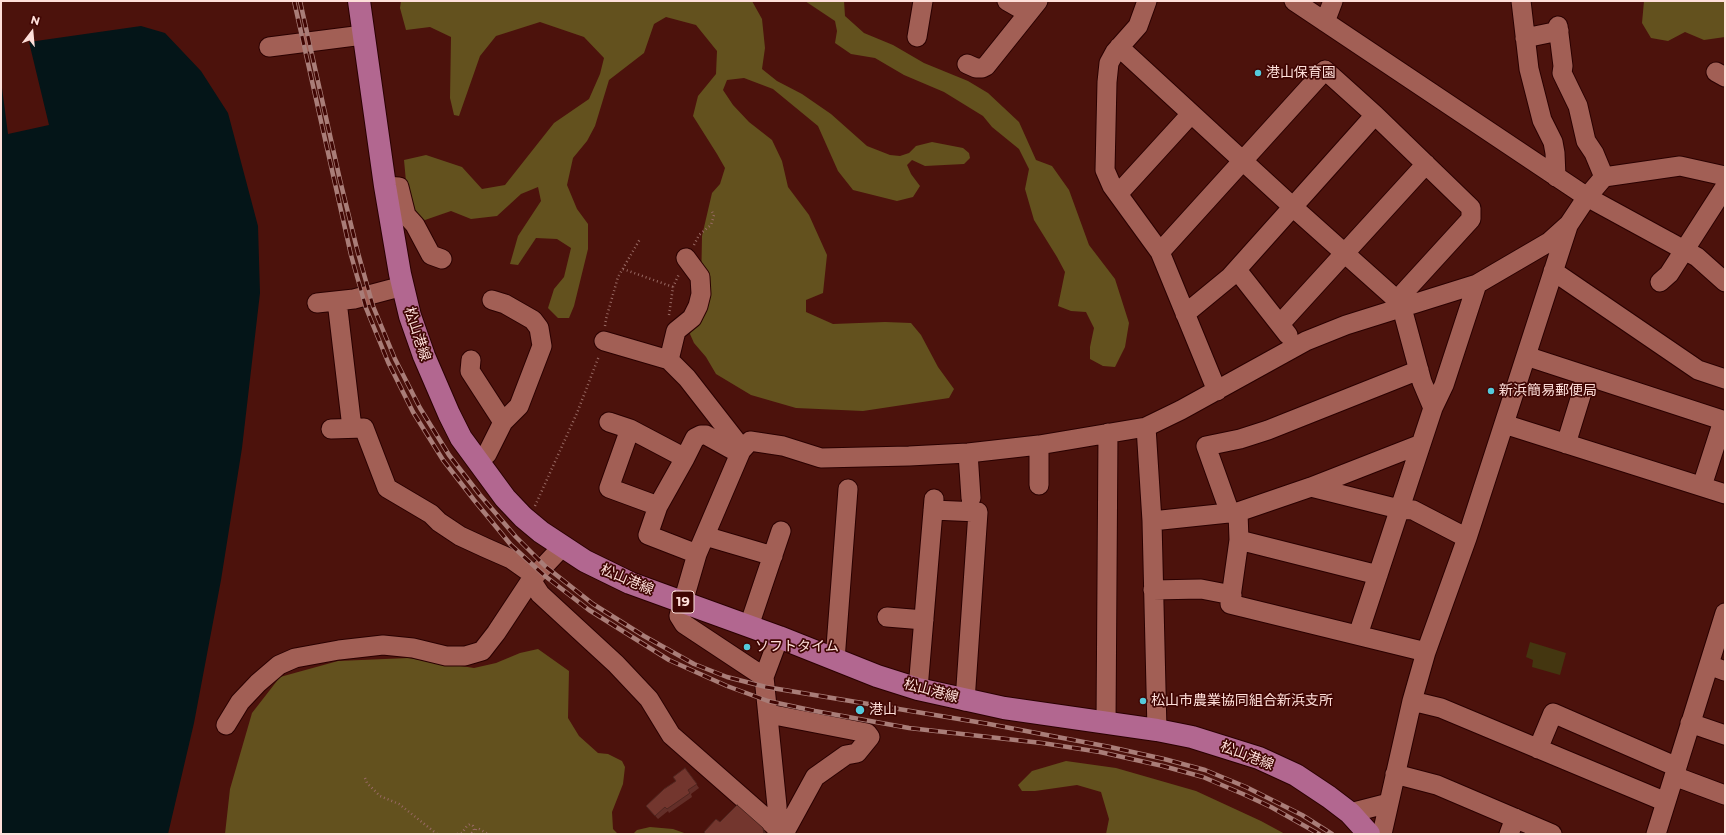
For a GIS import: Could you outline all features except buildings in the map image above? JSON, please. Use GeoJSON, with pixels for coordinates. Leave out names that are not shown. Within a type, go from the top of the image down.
{"type":"FeatureCollection","features":[{"type":"Feature","properties":{"kind":"main road","name":"松山港線"},"geometry":{"type":"LineString","coordinates":[[359,1],[385,186],[403,286],[410,316],[434,382],[461,438],[476,461],[504,498],[525,519],[562,547],[630,583],[779,637],[877,676],[918,689],[965,701],[1157,730],[1215,744],[1259,758],[1296,775],[1329,797],[1350,813],[1369,834]]}},
{"type":"Feature","properties":{"kind":"street"},"geometry":{"type":"LineString","coordinates":[[917,37],[923,1]]}},
{"type":"Feature","properties":{"kind":"street"},"geometry":{"type":"LineString","coordinates":[[967,64],[976,68],[986,66],[1033,7],[1007,1]]}},
{"type":"Feature","properties":{"kind":"street"},"geometry":{"type":"LineString","coordinates":[[1146,1],[1138,26],[1119,47],[1109,63],[1106,82],[1105,170],[1112,186],[1160,252],[1217,391]]}},
{"type":"Feature","properties":{"kind":"street"},"geometry":{"type":"LineString","coordinates":[[1294,1],[1587,197],[1697,257],[1725,282]]}},
{"type":"Feature","properties":{"kind":"street"},"geometry":{"type":"LineString","coordinates":[[1325,22],[1333,1]]}},
{"type":"Feature","properties":{"kind":"street"},"geometry":{"type":"LineString","coordinates":[[1521,1],[1529,69],[1542,120],[1554,148],[1556,176]]}},
{"type":"Feature","properties":{"kind":"street"},"geometry":{"type":"LineString","coordinates":[[1525,38],[1558,28],[1563,66],[1562,72],[1578,106],[1586,141],[1594,153],[1604,177]]}},
{"type":"Feature","properties":{"kind":"street"},"geometry":{"type":"LineString","coordinates":[[269,46],[363,35]]}},
{"type":"Feature","properties":{"kind":"street"},"geometry":{"type":"LineString","coordinates":[[1119,47],[1400,304],[1419,370],[1433,408]]}},
{"type":"Feature","properties":{"kind":"street"},"geometry":{"type":"LineString","coordinates":[[1160,252],[1325,70],[1375,115],[1471,208],[1471,219],[1400,304]]}},
{"type":"Feature","properties":{"kind":"street"},"geometry":{"type":"LineString","coordinates":[[1118,194],[1191,114]]}},
{"type":"Feature","properties":{"kind":"street"},"geometry":{"type":"LineString","coordinates":[[1186,314],[1237,270],[1294,208],[1375,115]]}},
{"type":"Feature","properties":{"kind":"street"},"geometry":{"type":"LineString","coordinates":[[1280,324],[1426,164]]}},
{"type":"Feature","properties":{"kind":"street"},"geometry":{"type":"LineString","coordinates":[[764,677],[684,624],[679,616],[682,602],[705,536],[742,451],[750,441],[783,446],[822,458],[968,453],[1039,445],[1146,427],[1217,391],[1297,346],[1400,304],[1477,284],[1549,242],[1569,224],[1587,197],[1604,177],[1680,166],[1725,176]]}},
{"type":"Feature","properties":{"kind":"street"},"geometry":{"type":"LineString","coordinates":[[385,186],[399,187],[406,215],[415,225],[431,255],[442,259]]}},
{"type":"Feature","properties":{"kind":"street"},"geometry":{"type":"LineString","coordinates":[[1660,282],[1669,274],[1683,250],[1725,187]]}},
{"type":"Feature","properties":{"kind":"street"},"geometry":{"type":"LineString","coordinates":[[1382,834],[1412,701],[1426,652],[1467,538],[1569,224]]}},
{"type":"Feature","properties":{"kind":"street"},"geometry":{"type":"LineString","coordinates":[[669,360],[676,331],[692,318],[698,306],[701,294],[700,277],[686,258]]}},
{"type":"Feature","properties":{"kind":"street"},"geometry":{"type":"LineString","coordinates":[[1237,270],[1297,346]]}},
{"type":"Feature","properties":{"kind":"street"},"geometry":{"type":"LineString","coordinates":[[1553,271],[1698,370],[1725,379]]}},
{"type":"Feature","properties":{"kind":"street"},"geometry":{"type":"LineString","coordinates":[[1358,635],[1433,408],[1444,385],[1477,284]]}},
{"type":"Feature","properties":{"kind":"street"},"geometry":{"type":"LineString","coordinates":[[317,303],[354,300],[403,286]]}},
{"type":"Feature","properties":{"kind":"street"},"geometry":{"type":"LineString","coordinates":[[476,461],[487,454],[504,422],[519,406],[542,346],[539,328],[532,320],[505,304],[492,300]]}},
{"type":"Feature","properties":{"kind":"street"},"geometry":{"type":"LineString","coordinates":[[337,301],[363,428],[387,488],[431,514],[439,522],[460,536],[512,559],[533,578],[540,594],[616,664],[649,699],[671,734],[777,832]]}},
{"type":"Feature","properties":{"kind":"street"},"geometry":{"type":"LineString","coordinates":[[604,341],[669,360],[687,378],[740,446],[742,451]]}},
{"type":"Feature","properties":{"kind":"street"},"geometry":{"type":"LineString","coordinates":[[1526,356],[1724,421],[1702,486]]}},
{"type":"Feature","properties":{"kind":"street"},"geometry":{"type":"LineString","coordinates":[[471,360],[470,372],[504,422]]}},
{"type":"Feature","properties":{"kind":"street"},"geometry":{"type":"LineString","coordinates":[[1419,370],[1268,430],[1240,439],[1206,446],[1234,512],[1239,540],[1230,604],[1426,652]]}},
{"type":"Feature","properties":{"kind":"street"},"geometry":{"type":"LineString","coordinates":[[1566,444],[1587,376]]}},
{"type":"Feature","properties":{"kind":"street"},"geometry":{"type":"LineString","coordinates":[[609,422],[630,429],[685,458]]}},
{"type":"Feature","properties":{"kind":"street"},"geometry":{"type":"LineString","coordinates":[[1504,424],[1725,494]]}},
{"type":"Feature","properties":{"kind":"street"},"geometry":{"type":"LineString","coordinates":[[1146,427],[1152,522],[1157,730]]}},
{"type":"Feature","properties":{"kind":"street"},"geometry":{"type":"LineString","coordinates":[[331,429],[363,428]]}},
{"type":"Feature","properties":{"kind":"street"},"geometry":{"type":"LineString","coordinates":[[630,429],[610,488],[658,506]]}},
{"type":"Feature","properties":{"kind":"street"},"geometry":{"type":"LineString","coordinates":[[1106,723],[1108,433]]}},
{"type":"Feature","properties":{"kind":"street"},"geometry":{"type":"LineString","coordinates":[[698,554],[648,535],[658,506],[695,438],[701,435],[706,435],[733,450],[742,451]]}},
{"type":"Feature","properties":{"kind":"street"},"geometry":{"type":"LineString","coordinates":[[1152,522],[1234,512],[1311,487],[1421,444]]}},
{"type":"Feature","properties":{"kind":"street"},"geometry":{"type":"LineString","coordinates":[[1039,445],[1039,485]]}},
{"type":"Feature","properties":{"kind":"street"},"geometry":{"type":"LineString","coordinates":[[968,453],[971,498]]}},
{"type":"Feature","properties":{"kind":"street"},"geometry":{"type":"LineString","coordinates":[[1311,487],[1399,509],[1413,510],[1467,538]]}},
{"type":"Feature","properties":{"kind":"street"},"geometry":{"type":"LineString","coordinates":[[835,660],[848,489]]}},
{"type":"Feature","properties":{"kind":"street"},"geometry":{"type":"LineString","coordinates":[[918,689],[934,505],[978,512],[965,701]]}},
{"type":"Feature","properties":{"kind":"street"},"geometry":{"type":"LineString","coordinates":[[749,626],[781,531]]}},
{"type":"Feature","properties":{"kind":"street"},"geometry":{"type":"LineString","coordinates":[[705,536],[773,556]]}},
{"type":"Feature","properties":{"kind":"street"},"geometry":{"type":"LineString","coordinates":[[1239,540],[1378,575]]}},
{"type":"Feature","properties":{"kind":"street"},"geometry":{"type":"LineString","coordinates":[[226,725],[240,702],[258,683],[279,665],[295,658],[339,650],[382,645],[412,648],[452,656],[465,656],[482,651],[496,634],[533,578],[562,547]]}},
{"type":"Feature","properties":{"kind":"street"},"geometry":{"type":"LineString","coordinates":[[1153,590],[1201,589],[1232,595]]}},
{"type":"Feature","properties":{"kind":"street"},"geometry":{"type":"LineString","coordinates":[[1656,834],[1690,723],[1717,668],[1725,613]]}},
{"type":"Feature","properties":{"kind":"street"},"geometry":{"type":"LineString","coordinates":[[887,618],[924,620]]}},
{"type":"Feature","properties":{"kind":"street"},"geometry":{"type":"LineString","coordinates":[[777,832],[769,714],[764,677],[779,637]]}},
{"type":"Feature","properties":{"kind":"street"},"geometry":{"type":"LineString","coordinates":[[1412,701],[1441,708],[1666,802]]}},
{"type":"Feature","properties":{"kind":"street"},"geometry":{"type":"LineString","coordinates":[[1538,749],[1553,713],[1725,795]]}},
{"type":"Feature","properties":{"kind":"street"},"geometry":{"type":"LineString","coordinates":[[769,714],[867,733],[870,738],[857,753],[846,756],[815,777],[786,830],[777,832]]}},
{"type":"Feature","properties":{"kind":"street"},"geometry":{"type":"LineString","coordinates":[[1690,723],[1725,735]]}},
{"type":"Feature","properties":{"kind":"street"},"geometry":{"type":"LineString","coordinates":[[1395,774],[1437,785],[1512,826],[1552,834]]}},
{"type":"Feature","properties":{"kind":"street"},"geometry":{"type":"LineString","coordinates":[[1350,813],[1389,803]]}},
{"type":"Feature","properties":{"kind":"path"},"geometry":{"type":"LineString","coordinates":[[525,519],[534,509],[566,440],[592,378],[604,341],[606,319],[618,277],[640,239]]}},
{"type":"Feature","properties":{"kind":"path"},"geometry":{"type":"LineString","coordinates":[[623,269],[673,287]]}},
{"type":"Feature","properties":{"kind":"path"},"geometry":{"type":"LineString","coordinates":[[365,778],[367,783],[380,796],[399,804],[437,834]]}},
{"type":"Feature","properties":{"kind":"path"},"geometry":{"type":"LineString","coordinates":[[457,834],[462,833],[470,824],[473,826],[474,830],[471,834]]}},
{"type":"Feature","properties":{"kind":"path"},"geometry":{"type":"LineString","coordinates":[[475,834],[476,829],[478,829],[488,834]]}},
{"type":"Feature","properties":{"kind":"shaded area"},"geometry":{"type":"Polygon","coordinates":[[[401,1],[752,1],[762,19],[765,48],[762,69],[777,81],[802,94],[831,114],[867,146],[890,155],[900,156],[909,153],[916,146],[932,142],[963,148],[969,153],[970,158],[964,164],[925,166],[912,160],[907,165],[911,174],[920,186],[913,197],[897,201],[853,190],[838,171],[818,126],[773,89],[744,78],[727,80],[723,90],[733,105],[749,122],[772,140],[782,161],[788,187],[809,215],[827,255],[823,293],[806,300],[806,312],[833,324],[885,322],[911,323],[921,335],[938,367],[954,389],[949,398],[863,411],[796,408],[751,395],[716,374],[706,357],[694,343],[690,334],[701,289],[702,236],[712,193],[720,184],[725,168],[693,116],[698,96],[716,74],[717,51],[696,25],[666,17],[654,24],[644,53],[609,80],[595,126],[587,141],[573,158],[567,185],[577,209],[588,224],[588,249],[574,306],[569,318],[558,318],[548,308],[554,289],[564,277],[571,248],[557,239],[536,238],[518,265],[510,264],[518,236],[541,201],[538,187],[521,194],[497,216],[471,219],[451,211],[425,220],[409,214],[404,160],[426,155],[462,167],[482,189],[505,185],[554,123],[589,99],[600,74],[604,58],[584,37],[540,22],[496,36],[480,56],[459,116],[454,115],[450,98],[451,37],[430,27],[406,30],[400,8],[401,1]]]}},
{"type":"Feature","properties":{"kind":"shaded area"},"geometry":{"type":"Polygon","coordinates":[[[805,1],[844,1],[845,16],[864,33],[893,45],[924,63],[968,81],[988,93],[1019,122],[1036,160],[1052,166],[1069,190],[1089,245],[1115,279],[1129,323],[1125,347],[1115,367],[1103,366],[1090,359],[1090,347],[1094,328],[1086,312],[1071,311],[1058,306],[1065,272],[1034,220],[1025,189],[1029,169],[1019,149],[992,127],[983,116],[944,92],[904,75],[875,58],[851,54],[835,43],[837,31],[835,21],[805,1]]]}},
{"type":"Feature","properties":{"kind":"shaded area"},"geometry":{"type":"Polygon","coordinates":[[[1644,1],[1725,1],[1725,37],[1704,40],[1685,32],[1668,41],[1651,38],[1642,23],[1644,1]]]}},
{"type":"Feature","properties":{"kind":"shaded area"},"geometry":{"type":"Polygon","coordinates":[[[141,26],[165,33],[201,71],[228,113],[258,226],[260,293],[242,448],[221,580],[194,723],[168,834],[1,834],[1,80],[8,134],[49,125],[29,42],[141,26]]]}},
{"type":"Feature","properties":{"kind":"shaded area"},"geometry":{"type":"Polygon","coordinates":[[[1530,642],[1566,653],[1560,675],[1532,667],[1533,660],[1526,657],[1530,642]]]}},
{"type":"Feature","properties":{"kind":"shaded area"},"geometry":{"type":"Polygon","coordinates":[[[538,649],[569,671],[568,718],[579,736],[598,753],[608,754],[622,761],[625,767],[623,784],[612,812],[613,829],[618,834],[225,834],[230,789],[252,713],[280,677],[338,661],[408,658],[474,668],[496,663],[520,653],[538,649]]]}},
{"type":"Feature","properties":{"kind":"shaded area"},"geometry":{"type":"Polygon","coordinates":[[[1066,761],[1116,768],[1196,791],[1261,821],[1285,834],[1106,834],[1109,819],[1101,792],[1077,785],[1035,791],[1022,791],[1018,785],[1032,771],[1066,761]]]}},
{"type":"Feature","properties":{"kind":"shaded area"},"geometry":{"type":"Polygon","coordinates":[[[650,827],[673,829],[687,834],[633,834],[637,830],[650,827]]]}},
{"type":"Feature","properties":{"kind":"railway"},"geometry":{"type":"LineString","coordinates":[[294,1],[351,255],[366,308],[388,362],[413,412],[443,460],[511,545],[545,576],[589,610],[669,660],[727,686],[768,701],[909,728],[1042,743],[1100,752],[1163,766],[1203,777],[1243,794],[1271,807],[1319,834]]}},
{"type":"Feature","properties":{"kind":"railway"},"geometry":{"type":"LineString","coordinates":[[300,1],[358,253],[373,306],[395,359],[420,408],[449,455],[480,495],[516,537],[545,566],[593,604],[644,636],[694,664],[727,677],[766,687],[989,724],[1164,759],[1205,770],[1246,787],[1302,815],[1332,834]]}},
{"type":"Feature","properties":{"kind":"place","name":"港山保育園"},"geometry":{"type":"Point","coordinates":[1258,73]}},
{"type":"Feature","properties":{"kind":"place","name":"新浜簡易郵便局"},"geometry":{"type":"Point","coordinates":[1491,391]}},
{"type":"Feature","properties":{"kind":"place","name":"ソフトタイム"},"geometry":{"type":"Point","coordinates":[747,647]}},
{"type":"Feature","properties":{"kind":"place","name":"松山市農業協同組合新浜支所"},"geometry":{"type":"Point","coordinates":[1143,701]}},
{"type":"Feature","properties":{"kind":"place","name":"港山"},"geometry":{"type":"Point","coordinates":[860,710]}}]}
